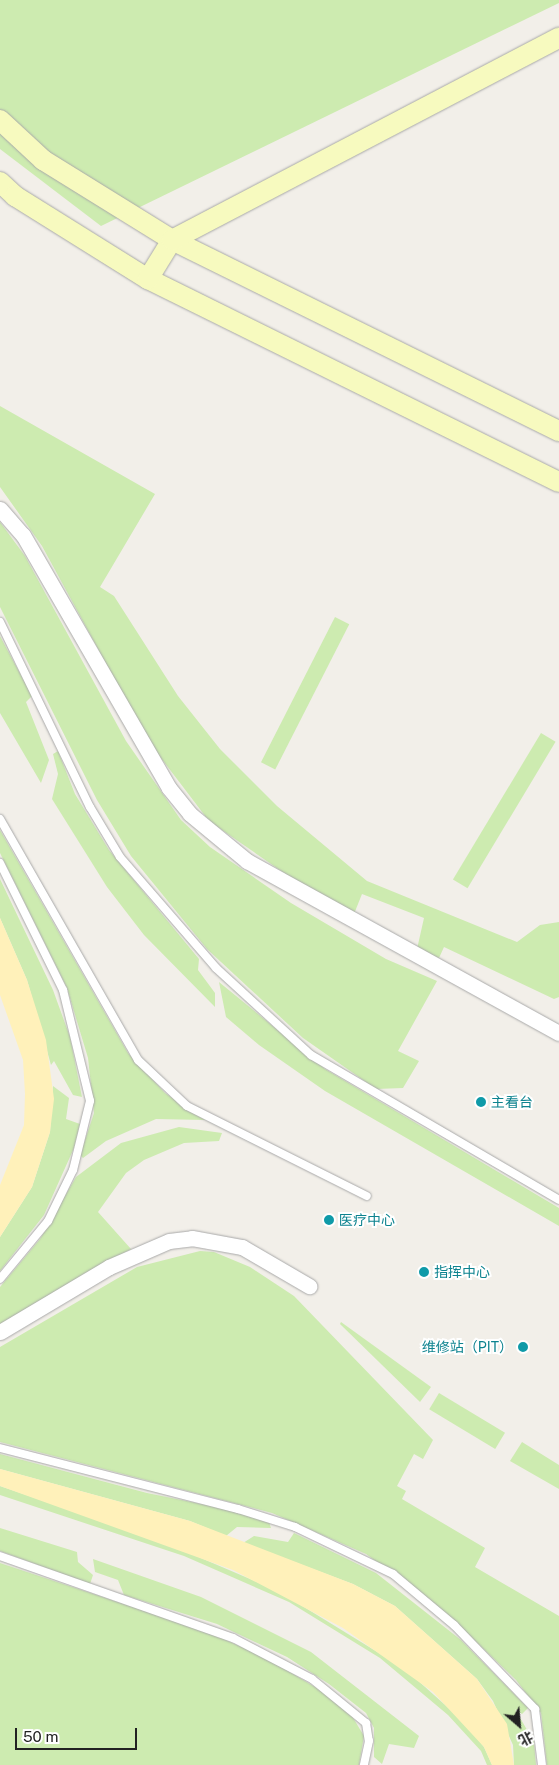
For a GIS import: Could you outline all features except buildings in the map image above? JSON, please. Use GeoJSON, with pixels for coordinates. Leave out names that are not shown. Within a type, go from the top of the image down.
{"type":"FeatureCollection","features":[{"type":"Feature","properties":{"kind":"street"},"geometry":{"type":"LineString","coordinates":[[148,279],[172,240],[559,38]]}},
{"type":"Feature","properties":{"kind":"street"},"geometry":{"type":"LineString","coordinates":[[0,120],[43,160],[172,240],[559,431]]}},
{"type":"Feature","properties":{"kind":"street"},"geometry":{"type":"LineString","coordinates":[[0,182],[15,196],[148,279],[559,482]]}},
{"type":"Feature","properties":{"kind":"street"},"geometry":{"type":"LineString","coordinates":[[0,509],[22,535],[169,788],[190,814],[248,861],[559,1033]]}},
{"type":"Feature","properties":{"kind":"street"},"geometry":{"type":"LineString","coordinates":[[0,1332],[109,1267],[169,1241],[192,1238],[242,1247],[309,1286]]}},
{"type":"Feature","properties":{"kind":"lane"},"geometry":{"type":"LineString","coordinates":[[0,622],[90,807],[115,849],[216,968],[311,1055],[559,1200]]}},
{"type":"Feature","properties":{"kind":"lane"},"geometry":{"type":"LineString","coordinates":[[0,819],[138,1060],[187,1106],[367,1196]]}},
{"type":"Feature","properties":{"kind":"lane"},"geometry":{"type":"LineString","coordinates":[[0,863],[63,990],[90,1101],[73,1170],[48,1220],[0,1279]]}},
{"type":"Feature","properties":{"kind":"lane"},"geometry":{"type":"LineString","coordinates":[[0,1448],[238,1509],[295,1527],[393,1574],[454,1624],[535,1709],[542,1765]]}},
{"type":"Feature","properties":{"kind":"lane"},"geometry":{"type":"LineString","coordinates":[[0,1556],[233,1638],[312,1679],[366,1724],[369,1741],[364,1765]]}},
{"type":"Feature","properties":{"kind":"green space"},"geometry":{"type":"Polygon","coordinates":[[[0,0],[559,0],[559,3],[101,226],[0,149],[0,0]]]}},
{"type":"Feature","properties":{"kind":"green space"},"geometry":{"type":"Polygon","coordinates":[[[0,406],[155,494],[100,587],[114,596],[178,696],[220,749],[277,806],[367,881],[517,942],[540,925],[559,922],[559,997],[554,999],[444,947],[439,958],[417,949],[424,918],[362,894],[354,914],[300,884],[209,821],[148,741],[42,546],[0,487],[0,406]]]}},
{"type":"Feature","properties":{"kind":"green space"},"geometry":{"type":"Polygon","coordinates":[[[0,522],[25,556],[126,741],[181,820],[210,847],[291,903],[386,959],[437,981],[398,1051],[419,1061],[403,1088],[376,1089],[303,1038],[207,949],[131,856],[97,800],[0,607],[0,522]]]}},
{"type":"Feature","properties":{"kind":"green space"},"geometry":{"type":"Polygon","coordinates":[[[335,617],[349,624],[275,769],[261,762],[335,617]]]}},
{"type":"Feature","properties":{"kind":"green space"},"geometry":{"type":"Polygon","coordinates":[[[0,636],[32,696],[26,702],[49,760],[41,783],[0,713],[0,636]]]}},
{"type":"Feature","properties":{"kind":"green space"},"geometry":{"type":"Polygon","coordinates":[[[541,733],[556,742],[468,888],[453,880],[541,733]]]}},
{"type":"Feature","properties":{"kind":"green space"},"geometry":{"type":"Polygon","coordinates":[[[58,751],[75,794],[109,850],[199,959],[198,970],[215,993],[215,1007],[144,935],[107,887],[52,799],[58,774],[53,754],[58,751]]]}},
{"type":"Feature","properties":{"kind":"green space"},"geometry":{"type":"Polygon","coordinates":[[[0,830],[128,1053],[165,1093],[205,1120],[156,1119],[106,1141],[83,1158],[80,1155],[94,1113],[88,1058],[67,988],[0,853],[0,830]]]}},
{"type":"Feature","properties":{"kind":"green space"},"geometry":{"type":"Polygon","coordinates":[[[0,879],[53,990],[70,1037],[82,1097],[73,1095],[54,1061],[51,1065],[27,980],[0,918],[0,879]]]}},
{"type":"Feature","properties":{"kind":"green space"},"geometry":{"type":"Polygon","coordinates":[[[219,982],[325,1069],[559,1208],[559,1226],[325,1091],[259,1045],[226,1017],[219,982]]]}},
{"type":"Feature","properties":{"kind":"green space"},"geometry":{"type":"Polygon","coordinates":[[[53,1086],[69,1098],[66,1119],[80,1124],[74,1148],[44,1215],[0,1271],[0,1237],[32,1187],[50,1132],[53,1086]]]}},
{"type":"Feature","properties":{"kind":"green space"},"geometry":{"type":"Polygon","coordinates":[[[179,1127],[222,1133],[219,1141],[184,1143],[144,1160],[126,1173],[98,1212],[131,1249],[0,1325],[0,1287],[40,1239],[76,1177],[121,1143],[179,1127]]]}},
{"type":"Feature","properties":{"kind":"green space"},"geometry":{"type":"Polygon","coordinates":[[[200,1251],[214,1252],[250,1267],[294,1296],[433,1440],[423,1459],[414,1454],[397,1486],[406,1491],[402,1499],[485,1548],[475,1567],[559,1616],[559,1765],[547,1765],[541,1713],[516,1680],[446,1613],[366,1554],[272,1513],[0,1442],[0,1347],[137,1267],[200,1251]]]}},
{"type":"Feature","properties":{"kind":"green space"},"geometry":{"type":"Polygon","coordinates":[[[341,1322],[431,1387],[420,1402],[340,1324],[341,1322]]]}},
{"type":"Feature","properties":{"kind":"green space"},"geometry":{"type":"Polygon","coordinates":[[[439,1393],[505,1433],[495,1449],[429,1409],[439,1393]]]}},
{"type":"Feature","properties":{"kind":"green space"},"geometry":{"type":"Polygon","coordinates":[[[522,1442],[559,1465],[559,1489],[510,1461],[522,1442]]]}},
{"type":"Feature","properties":{"kind":"green space"},"geometry":{"type":"Polygon","coordinates":[[[0,1454],[147,1493],[231,1510],[269,1522],[271,1528],[237,1527],[226,1536],[190,1521],[0,1469],[0,1454]]]}},
{"type":"Feature","properties":{"kind":"green space"},"geometry":{"type":"Polygon","coordinates":[[[0,1486],[161,1541],[278,1591],[405,1669],[463,1721],[484,1747],[492,1765],[487,1765],[481,1751],[448,1715],[380,1658],[289,1602],[184,1556],[0,1495],[0,1486]]]}},
{"type":"Feature","properties":{"kind":"green space"},"geometry":{"type":"Polygon","coordinates":[[[0,1528],[77,1552],[78,1562],[93,1575],[90,1584],[0,1551],[0,1528]]]}},
{"type":"Feature","properties":{"kind":"green space"},"geometry":{"type":"Polygon","coordinates":[[[294,1533],[376,1573],[461,1640],[528,1708],[522,1714],[515,1709],[534,1742],[536,1765],[514,1765],[513,1745],[493,1701],[477,1679],[395,1606],[353,1584],[243,1543],[254,1536],[288,1542],[294,1533]]]}},
{"type":"Feature","properties":{"kind":"green space"},"geometry":{"type":"Polygon","coordinates":[[[93,1559],[201,1597],[311,1652],[419,1736],[414,1748],[389,1744],[382,1764],[374,1757],[374,1728],[366,1713],[329,1684],[287,1657],[217,1624],[124,1595],[118,1580],[95,1572],[93,1559]]]}},
{"type":"Feature","properties":{"kind":"green space"},"geometry":{"type":"Polygon","coordinates":[[[0,1563],[208,1632],[268,1659],[330,1696],[352,1716],[364,1736],[359,1765],[0,1765],[0,1563]]]}},
{"type":"Feature","properties":{"kind":"sand"},"geometry":{"type":"Polygon","coordinates":[[[0,918],[27,980],[46,1040],[54,1099],[50,1132],[32,1187],[0,1237],[0,1185],[24,1125],[25,1094],[23,1060],[0,995],[0,918]]]}},
{"type":"Feature","properties":{"kind":"sand"},"geometry":{"type":"Polygon","coordinates":[[[0,1469],[190,1521],[353,1584],[395,1606],[477,1679],[507,1724],[514,1765],[492,1765],[484,1747],[433,1692],[343,1628],[233,1570],[0,1486],[0,1469]]]}},
{"type":"Feature","properties":{"kind":"place","name":"主看台"},"geometry":{"type":"Point","coordinates":[481,1102]}},
{"type":"Feature","properties":{"kind":"place","name":"医疗中心"},"geometry":{"type":"Point","coordinates":[329,1220]}},
{"type":"Feature","properties":{"kind":"place","name":"指挥中心"},"geometry":{"type":"Point","coordinates":[424,1272]}},
{"type":"Feature","properties":{"kind":"place","name":"维修站（PIT）"},"geometry":{"type":"Point","coordinates":[523,1347]}}]}
